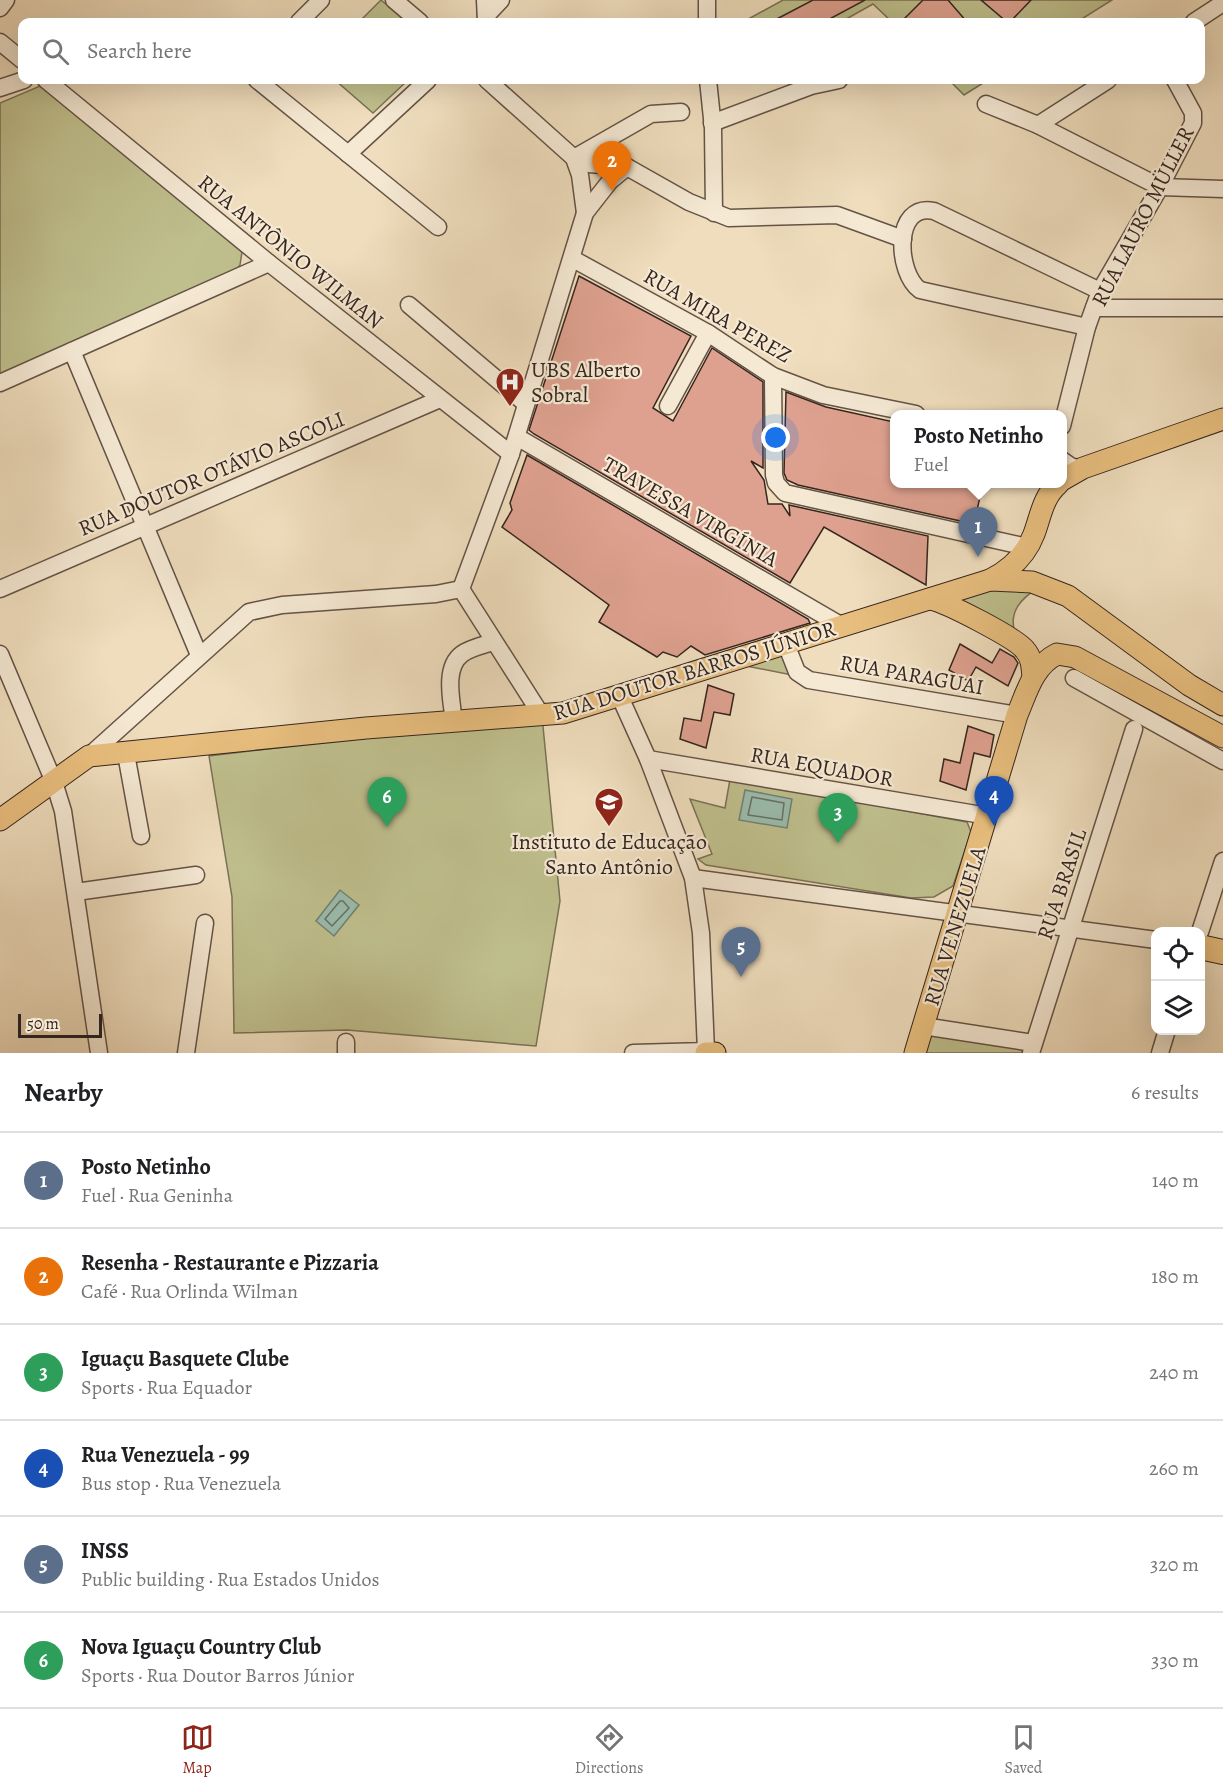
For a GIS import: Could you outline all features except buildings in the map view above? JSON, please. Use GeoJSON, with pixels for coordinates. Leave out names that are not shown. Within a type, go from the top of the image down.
{"type":"FeatureCollection","features":[{"type":"Feature","properties":{"kind":"highway"},"geometry":{"type":"LineString","coordinates":[[1205,948],[1223,952]]}},
{"type":"Feature","properties":{"kind":"main road"},"geometry":{"type":"LineString","coordinates":[[1067,477],[1083,468],[1223,419]]}},
{"type":"Feature","properties":{"kind":"main road"},"geometry":{"type":"LineString","coordinates":[[990,580],[1010,569],[1030,542],[1047,492]]}},
{"type":"Feature","properties":{"kind":"main road"},"geometry":{"type":"LineString","coordinates":[[1030,542],[1033,562],[1038,573],[1068,596]]}},
{"type":"Feature","properties":{"kind":"main road","name":"RUA DOUTOR BARROS JÚNIOR"},"geometry":{"type":"LineString","coordinates":[[89,756],[366,728],[563,713],[990,580],[1032,582],[1068,596],[1171,672],[1223,705]]}},
{"type":"Feature","properties":{"kind":"main road"},"geometry":{"type":"LineString","coordinates":[[930,599],[945,603],[1022,647],[1032,663],[1033,677]]}},
{"type":"Feature","properties":{"kind":"main road","name":"RUA VENEZUELA"},"geometry":{"type":"LineString","coordinates":[[915,1053],[1017,715],[1033,677],[1054,656],[1060,654],[1076,664]]}},
{"type":"Feature","properties":{"kind":"main road"},"geometry":{"type":"LineString","coordinates":[[1076,664],[1223,737]]}},
{"type":"Feature","properties":{"kind":"main road"},"geometry":{"type":"LineString","coordinates":[[0,820],[89,756]]}},
{"type":"Feature","properties":{"kind":"street"},"geometry":{"type":"LineString","coordinates":[[0,8],[6,0]]}},
{"type":"Feature","properties":{"kind":"street"},"geometry":{"type":"LineString","coordinates":[[302,18],[321,0]]}},
{"type":"Feature","properties":{"kind":"street"},"geometry":{"type":"LineString","coordinates":[[394,0],[415,18]]}},
{"type":"Feature","properties":{"kind":"street"},"geometry":{"type":"LineString","coordinates":[[486,13],[501,0]]}},
{"type":"Feature","properties":{"kind":"street"},"geometry":{"type":"LineString","coordinates":[[707,0],[707,18]]}},
{"type":"Feature","properties":{"kind":"street"},"geometry":{"type":"LineString","coordinates":[[1200,18],[1223,3]]}},
{"type":"Feature","properties":{"kind":"street"},"geometry":{"type":"LineString","coordinates":[[0,42],[18,57]]}},
{"type":"Feature","properties":{"kind":"street"},"geometry":{"type":"LineString","coordinates":[[0,88],[18,82]]}},
{"type":"Feature","properties":{"kind":"street","name":"RUA ANTÔNIO WILMAN"},"geometry":{"type":"LineString","coordinates":[[51,84],[269,263],[511,454]]}},
{"type":"Feature","properties":{"kind":"street"},"geometry":{"type":"LineString","coordinates":[[262,84],[438,227]]}},
{"type":"Feature","properties":{"kind":"street"},"geometry":{"type":"LineString","coordinates":[[348,154],[424,84]]}},
{"type":"Feature","properties":{"kind":"street"},"geometry":{"type":"LineString","coordinates":[[492,84],[574,158],[589,164],[627,167],[714,213],[751,219],[837,215],[903,239]]}},
{"type":"Feature","properties":{"kind":"street"},"geometry":{"type":"LineString","coordinates":[[708,84],[712,123],[714,213]]}},
{"type":"Feature","properties":{"kind":"street"},"geometry":{"type":"LineString","coordinates":[[712,123],[820,84]]}},
{"type":"Feature","properties":{"kind":"street"},"geometry":{"type":"LineString","coordinates":[[1038,125],[1102,84]]}},
{"type":"Feature","properties":{"kind":"street","name":"RUA LAURO MÜLLER"},"geometry":{"type":"LineString","coordinates":[[1066,410],[1087,327],[1100,291],[1160,187],[1192,123],[1193,113],[1177,84]]}},
{"type":"Feature","properties":{"kind":"street"},"geometry":{"type":"LineString","coordinates":[[986,104],[1038,125],[1160,187],[1223,189]]}},
{"type":"Feature","properties":{"kind":"street"},"geometry":{"type":"LineString","coordinates":[[574,158],[651,114],[681,112]]}},
{"type":"Feature","properties":{"kind":"street"},"geometry":{"type":"LineString","coordinates":[[461,589],[517,437],[573,259],[585,213],[580,175],[574,158]]}},
{"type":"Feature","properties":{"kind":"street"},"geometry":{"type":"LineString","coordinates":[[585,213],[610,181],[627,167]]}},
{"type":"Feature","properties":{"kind":"street"},"geometry":{"type":"LineString","coordinates":[[1087,327],[923,291],[915,286],[907,274],[903,239],[906,226],[914,215],[923,210],[934,211],[1100,291]]}},
{"type":"Feature","properties":{"kind":"street","name":"RUA MIRA PEREZ"},"geometry":{"type":"LineString","coordinates":[[573,259],[708,333],[773,376],[823,395],[896,410]]}},
{"type":"Feature","properties":{"kind":"street"},"geometry":{"type":"LineString","coordinates":[[0,383],[269,263]]}},
{"type":"Feature","properties":{"kind":"street"},"geometry":{"type":"LineString","coordinates":[[409,305],[526,404]]}},
{"type":"Feature","properties":{"kind":"street"},"geometry":{"type":"LineString","coordinates":[[1094,308],[1223,308]]}},
{"type":"Feature","properties":{"kind":"street"},"geometry":{"type":"LineString","coordinates":[[668,406],[708,333]]}},
{"type":"Feature","properties":{"kind":"street"},"geometry":{"type":"LineString","coordinates":[[72,351],[199,655]]}},
{"type":"Feature","properties":{"kind":"street"},"geometry":{"type":"LineString","coordinates":[[773,376],[774,475],[776,483],[785,493],[1030,542]]}},
{"type":"Feature","properties":{"kind":"street","name":"RUA DOUTOR OTÁVIO ASCOLI"},"geometry":{"type":"LineString","coordinates":[[0,589],[144,524],[440,399]]}},
{"type":"Feature","properties":{"kind":"street","name":"TRAVESSA VIRGÍNIA"},"geometry":{"type":"LineString","coordinates":[[517,437],[842,626]]}},
{"type":"Feature","properties":{"kind":"street"},"geometry":{"type":"LineString","coordinates":[[1067,464],[1072,467],[1083,468]]}},
{"type":"Feature","properties":{"kind":"street"},"geometry":{"type":"LineString","coordinates":[[461,589],[542,716]]}},
{"type":"Feature","properties":{"kind":"street"},"geometry":{"type":"LineString","coordinates":[[89,756],[234,623],[260,608],[436,594],[461,589]]}},
{"type":"Feature","properties":{"kind":"street"},"geometry":{"type":"LineString","coordinates":[[454,722],[450,688],[454,664],[463,653],[494,642]]}},
{"type":"Feature","properties":{"kind":"street","name":"RUA PARAGUAI"},"geometry":{"type":"LineString","coordinates":[[786,644],[797,672],[809,680],[1017,715]]}},
{"type":"Feature","properties":{"kind":"street"},"geometry":{"type":"LineString","coordinates":[[0,654],[54,782],[63,811],[99,1053]]}},
{"type":"Feature","properties":{"kind":"street"},"geometry":{"type":"LineString","coordinates":[[1076,664],[1223,761]]}},
{"type":"Feature","properties":{"kind":"street"},"geometry":{"type":"LineString","coordinates":[[620,697],[648,759],[693,878],[701,933],[709,1052],[633,1053]]}},
{"type":"Feature","properties":{"kind":"street","name":"RUA BRASIL"},"geometry":{"type":"LineString","coordinates":[[1032,1048],[1134,729]]}},
{"type":"Feature","properties":{"kind":"street"},"geometry":{"type":"LineString","coordinates":[[126,754],[141,836]]}},
{"type":"Feature","properties":{"kind":"street","name":"RUA EQUADOR"},"geometry":{"type":"LineString","coordinates":[[648,759],[988,816]]}},
{"type":"Feature","properties":{"kind":"street"},"geometry":{"type":"LineString","coordinates":[[1202,927],[1223,861]]}},
{"type":"Feature","properties":{"kind":"street"},"geometry":{"type":"LineString","coordinates":[[76,892],[196,875]]}},
{"type":"Feature","properties":{"kind":"street"},"geometry":{"type":"LineString","coordinates":[[693,878],[1151,939]]}},
{"type":"Feature","properties":{"kind":"street"},"geometry":{"type":"LineString","coordinates":[[186,1053],[205,923]]}},
{"type":"Feature","properties":{"kind":"street"},"geometry":{"type":"LineString","coordinates":[[923,1026],[1032,1048]]}},
{"type":"Feature","properties":{"kind":"street"},"geometry":{"type":"LineString","coordinates":[[1160,1053],[1165,1035]]}},
{"type":"Feature","properties":{"kind":"green space"},"geometry":{"type":"Polygon","coordinates":[[[381,0],[402,18],[363,18],[381,0]]]}},
{"type":"Feature","properties":{"kind":"green space"},"geometry":{"type":"Polygon","coordinates":[[[783,0],[1112,0],[1083,18],[888,18],[873,4],[848,18],[750,18],[783,0]]]}},
{"type":"Feature","properties":{"kind":"green space"},"geometry":{"type":"Polygon","coordinates":[[[340,84],[404,84],[373,113],[340,84]]]}},
{"type":"Feature","properties":{"kind":"green space"},"geometry":{"type":"Polygon","coordinates":[[[953,84],[982,84],[964,95],[953,84]]]}},
{"type":"Feature","properties":{"kind":"green space"},"geometry":{"type":"Polygon","coordinates":[[[40,86],[234,241],[242,252],[240,265],[233,274],[0,377],[0,103],[40,86]]]}},
{"type":"Feature","properties":{"kind":"green space"},"geometry":{"type":"Polygon","coordinates":[[[995,582],[1039,587],[1018,606],[1013,618],[1015,633],[944,597],[995,582]]]}},
{"type":"Feature","properties":{"kind":"green space"},"geometry":{"type":"Polygon","coordinates":[[[786,644],[802,677],[726,662],[786,644]]]}},
{"type":"Feature","properties":{"kind":"green space"},"geometry":{"type":"Polygon","coordinates":[[[542,716],[560,901],[536,1046],[347,1030],[234,1033],[232,897],[209,756],[542,716]]]}},
{"type":"Feature","properties":{"kind":"green space"},"geometry":{"type":"Polygon","coordinates":[[[730,779],[967,822],[971,832],[953,886],[934,897],[911,898],[706,865],[698,859],[712,854],[690,799],[725,808],[730,779]]]}},
{"type":"Feature","properties":{"kind":"green space"},"geometry":{"type":"Polygon","coordinates":[[[926,1032],[1023,1047],[1022,1053],[921,1053],[926,1032]]]}},
{"type":"Feature","properties":{"kind":"water"},"geometry":{"type":"Polygon","coordinates":[[[745,790],[792,799],[787,828],[739,820],[745,790]]]}},
{"type":"Feature","properties":{"kind":"water"},"geometry":{"type":"Polygon","coordinates":[[[340,890],[359,905],[334,936],[316,921],[340,890]]]}},
{"type":"Feature","properties":{"kind":"place","name":"Resenha - Restaurante e Pizzaria"},"geometry":{"type":"Point","coordinates":[612,191]}},
{"type":"Feature","properties":{"kind":"place","name":"UBS Alberto Sobral"},"geometry":{"type":"Point","coordinates":[510,408]}},
{"type":"Feature","properties":{"kind":"place","name":"Posto Netinho"},"geometry":{"type":"Point","coordinates":[978,557]}},
{"type":"Feature","properties":{"kind":"place","name":"Rua Venezuela - 99"},"geometry":{"type":"Point","coordinates":[994,826]}},
{"type":"Feature","properties":{"kind":"place","name":"Nova Iguaçu Country Club"},"geometry":{"type":"Point","coordinates":[387,827]}},
{"type":"Feature","properties":{"kind":"place","name":"Instituto de Educação Santo Antônio"},"geometry":{"type":"Point","coordinates":[609,828]}},
{"type":"Feature","properties":{"kind":"place","name":"Iguaçu Basquete Clube"},"geometry":{"type":"Point","coordinates":[838,843]}},
{"type":"Feature","properties":{"kind":"place","name":"INSS"},"geometry":{"type":"Point","coordinates":[741,977]}}]}
